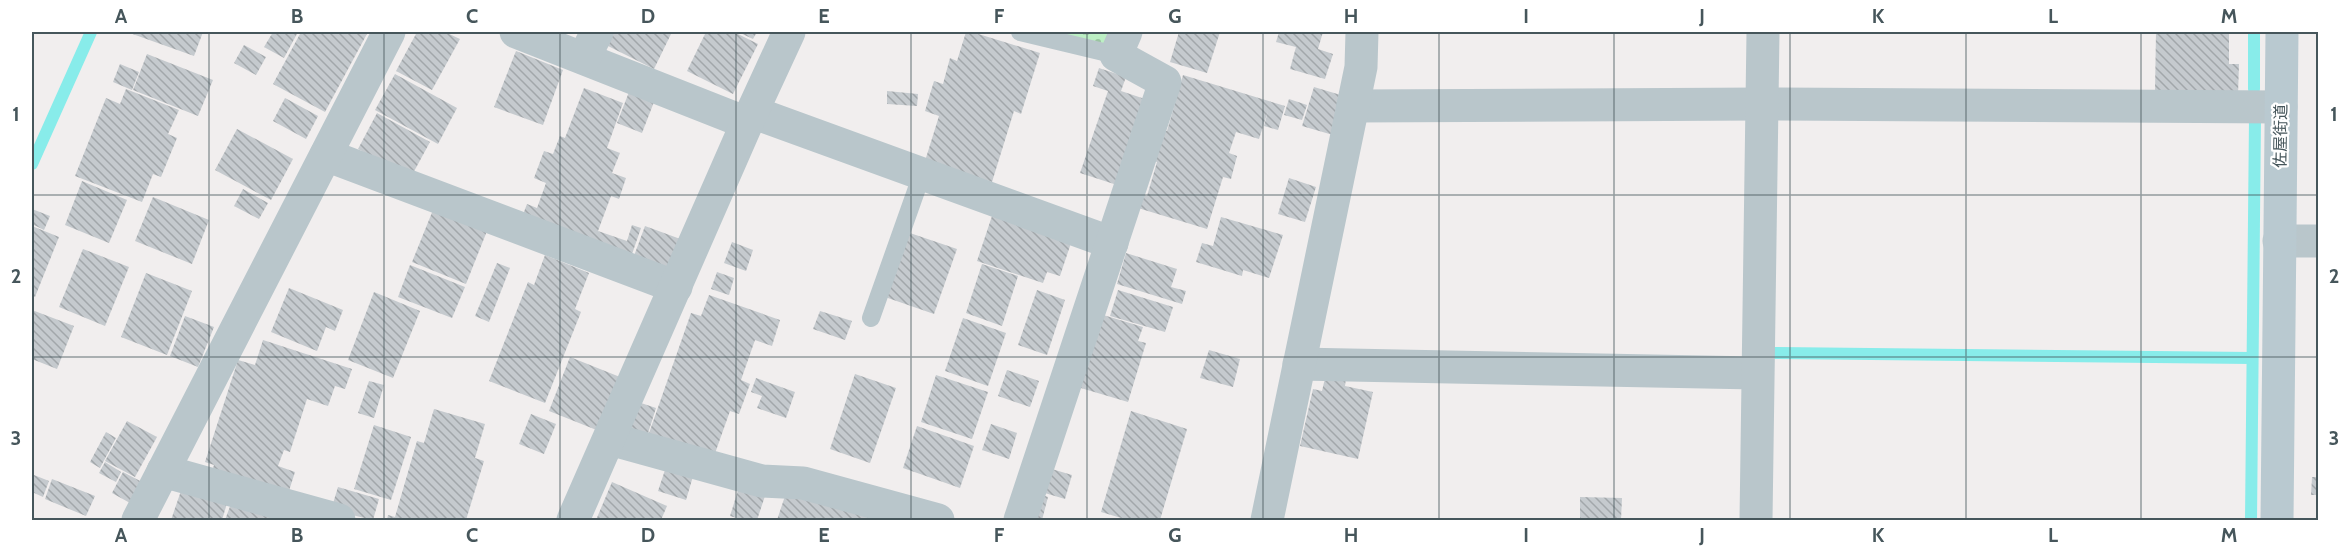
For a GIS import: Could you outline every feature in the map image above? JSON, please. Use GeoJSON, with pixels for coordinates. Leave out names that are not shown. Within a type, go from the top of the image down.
{"type":"FeatureCollection","features":[{"type":"Feature","properties":{"kind":"street"},"geometry":{"type":"LineString","coordinates":[[138,520],[389,32]]}},
{"type":"Feature","properties":{"kind":"street"},"geometry":{"type":"LineString","coordinates":[[516,32],[591,45],[749,118],[922,174],[1112,243]]}},
{"type":"Feature","properties":{"kind":"street"},"geometry":{"type":"LineString","coordinates":[[573,520],[789,32]]}},
{"type":"Feature","properties":{"kind":"street"},"geometry":{"type":"LineString","coordinates":[[1267,520],[1361,67],[1362,32]]}},
{"type":"Feature","properties":{"kind":"street"},"geometry":{"type":"LineString","coordinates":[[1756,520],[1756,373],[1762,32]]}},
{"type":"Feature","properties":{"kind":"street","name":"佐屋街道"},"geometry":{"type":"LineString","coordinates":[[2277,520],[2282,32]]}},
{"type":"Feature","properties":{"kind":"street"},"geometry":{"type":"LineString","coordinates":[[1020,520],[1165,82],[1121,43]]}},
{"type":"Feature","properties":{"kind":"street"},"geometry":{"type":"LineString","coordinates":[[1353,106],[1762,104],[2281,107]]}},
{"type":"Feature","properties":{"kind":"street"},"geometry":{"type":"LineString","coordinates":[[326,155],[676,286]]}},
{"type":"Feature","properties":{"kind":"street"},"geometry":{"type":"LineString","coordinates":[[2279,241],[2319,242]]}},
{"type":"Feature","properties":{"kind":"street"},"geometry":{"type":"LineString","coordinates":[[1299,364],[1756,373]]}},
{"type":"Feature","properties":{"kind":"street"},"geometry":{"type":"LineString","coordinates":[[610,439],[762,481],[803,483],[938,520]]}},
{"type":"Feature","properties":{"kind":"street"},"geometry":{"type":"LineString","coordinates":[[163,471],[339,520]]}},
{"type":"Feature","properties":{"kind":"lane"},"geometry":{"type":"LineString","coordinates":[[1020,32],[1121,43]]}},
{"type":"Feature","properties":{"kind":"lane"},"geometry":{"type":"LineString","coordinates":[[871,318],[922,174]]}},
{"type":"Feature","properties":{"kind":"green space"},"geometry":{"type":"Polygon","coordinates":[[[1055,32],[1113,32],[1106,48],[1055,32]]]}},
{"type":"Feature","properties":{"kind":"building"},"geometry":{"type":"Polygon","coordinates":[[[127,32],[203,32],[194,56],[127,32]]]}},
{"type":"Feature","properties":{"kind":"building"},"geometry":{"type":"Polygon","coordinates":[[[273,32],[298,32],[284,58],[264,47],[273,32]]]}},
{"type":"Feature","properties":{"kind":"building"},"geometry":{"type":"Polygon","coordinates":[[[301,32],[368,32],[325,112],[273,84],[301,32]]]}},
{"type":"Feature","properties":{"kind":"building"},"geometry":{"type":"Polygon","coordinates":[[[417,32],[445,32],[460,39],[432,90],[396,71],[417,32]]]}},
{"type":"Feature","properties":{"kind":"building"},"geometry":{"type":"Polygon","coordinates":[[[611,32],[672,32],[654,69],[604,44],[611,32]]]}},
{"type":"Feature","properties":{"kind":"building"},"geometry":{"type":"Polygon","coordinates":[[[706,32],[734,32],[758,44],[733,94],[687,71],[706,32]]]}},
{"type":"Feature","properties":{"kind":"building"},"geometry":{"type":"Polygon","coordinates":[[[738,32],[757,32],[753,39],[738,32]]]}},
{"type":"Feature","properties":{"kind":"building"},"geometry":{"type":"Polygon","coordinates":[[[966,32],[1040,53],[1021,114],[1014,111],[992,182],[925,161],[939,116],[925,111],[934,81],[943,84],[950,58],[957,61],[966,32]]]}},
{"type":"Feature","properties":{"kind":"building"},"geometry":{"type":"Polygon","coordinates":[[[1179,32],[1220,32],[1207,73],[1170,62],[1179,32]]]}},
{"type":"Feature","properties":{"kind":"building"},"geometry":{"type":"Polygon","coordinates":[[[1279,32],[1323,32],[1318,49],[1333,54],[1325,79],[1290,69],[1296,47],[1276,42],[1279,32]]]}},
{"type":"Feature","properties":{"kind":"building"},"geometry":{"type":"Polygon","coordinates":[[[2156,32],[2229,34],[2229,64],[2239,64],[2238,95],[2155,92],[2156,32]]]}},
{"type":"Feature","properties":{"kind":"building"},"geometry":{"type":"Polygon","coordinates":[[[244,45],[266,57],[256,75],[234,63],[244,45]]]}},
{"type":"Feature","properties":{"kind":"building"},"geometry":{"type":"Polygon","coordinates":[[[516,51],[563,70],[543,125],[494,107],[516,51]]]}},
{"type":"Feature","properties":{"kind":"building"},"geometry":{"type":"Polygon","coordinates":[[[147,54],[213,80],[198,116],[133,90],[147,54]]]}},
{"type":"Feature","properties":{"kind":"building"},"geometry":{"type":"Polygon","coordinates":[[[120,64],[139,72],[132,90],[113,82],[120,64]]]}},
{"type":"Feature","properties":{"kind":"building"},"geometry":{"type":"Polygon","coordinates":[[[1099,68],[1126,77],[1121,91],[1145,99],[1117,185],[1080,173],[1108,91],[1093,86],[1099,68]]]}},
{"type":"Feature","properties":{"kind":"building"},"geometry":{"type":"Polygon","coordinates":[[[395,74],[457,108],[438,144],[375,110],[395,74]]]}},
{"type":"Feature","properties":{"kind":"building"},"geometry":{"type":"Polygon","coordinates":[[[1183,75],[1285,106],[1278,130],[1264,126],[1268,111],[1259,139],[1236,132],[1229,153],[1237,156],[1231,179],[1223,177],[1207,229],[1138,208],[1141,194],[1147,196],[1157,162],[1151,160],[1160,129],[1167,131],[1183,75]]]}},
{"type":"Feature","properties":{"kind":"building"},"geometry":{"type":"Polygon","coordinates":[[[1314,87],[1344,96],[1333,135],[1302,126],[1314,87]]]}},
{"type":"Feature","properties":{"kind":"building"},"geometry":{"type":"Polygon","coordinates":[[[584,88],[623,103],[607,148],[620,153],[612,173],[626,178],[619,199],[611,196],[598,231],[627,241],[632,225],[641,228],[629,263],[522,217],[527,204],[537,208],[546,183],[534,178],[544,151],[553,154],[560,136],[565,138],[584,88]]]}},
{"type":"Feature","properties":{"kind":"building"},"geometry":{"type":"Polygon","coordinates":[[[126,89],[179,110],[168,134],[177,138],[161,177],[153,174],[142,202],[75,176],[106,98],[120,104],[126,89]]]}},
{"type":"Feature","properties":{"kind":"building"},"geometry":{"type":"Polygon","coordinates":[[[887,91],[918,94],[917,106],[887,104],[887,91]]]}},
{"type":"Feature","properties":{"kind":"building"},"geometry":{"type":"Polygon","coordinates":[[[629,92],[654,102],[642,133],[617,123],[629,92]]]}},
{"type":"Feature","properties":{"kind":"building"},"geometry":{"type":"Polygon","coordinates":[[[285,98],[318,116],[306,139],[273,121],[285,98]]]}},
{"type":"Feature","properties":{"kind":"building"},"geometry":{"type":"Polygon","coordinates":[[[1289,99],[1307,105],[1302,120],[1284,115],[1289,99]]]}},
{"type":"Feature","properties":{"kind":"building"},"geometry":{"type":"Polygon","coordinates":[[[377,113],[430,142],[411,177],[358,149],[377,113]]]}},
{"type":"Feature","properties":{"kind":"building"},"geometry":{"type":"Polygon","coordinates":[[[237,129],[293,159],[271,200],[215,170],[237,129]]]}},
{"type":"Feature","properties":{"kind":"building"},"geometry":{"type":"Polygon","coordinates":[[[1289,178],[1316,187],[1305,222],[1278,214],[1289,178]]]}},
{"type":"Feature","properties":{"kind":"building"},"geometry":{"type":"Polygon","coordinates":[[[82,181],[127,200],[109,243],[65,225],[82,181]]]}},
{"type":"Feature","properties":{"kind":"building"},"geometry":{"type":"Polygon","coordinates":[[[243,189],[268,203],[259,219],[234,206],[243,189]]]}},
{"type":"Feature","properties":{"kind":"building"},"geometry":{"type":"Polygon","coordinates":[[[153,197],[209,220],[192,264],[135,241],[153,197]]]}},
{"type":"Feature","properties":{"kind":"building"},"geometry":{"type":"Polygon","coordinates":[[[32,209],[50,216],[44,230],[32,224],[32,209]]]}},
{"type":"Feature","properties":{"kind":"building"},"geometry":{"type":"Polygon","coordinates":[[[433,210],[487,231],[466,284],[412,262],[433,210]]]}},
{"type":"Feature","properties":{"kind":"building"},"geometry":{"type":"Polygon","coordinates":[[[992,216],[1071,243],[1060,276],[1047,272],[1043,283],[977,261],[992,216]]]}},
{"type":"Feature","properties":{"kind":"building"},"geometry":{"type":"Polygon","coordinates":[[[1221,217],[1283,235],[1269,278],[1243,270],[1242,276],[1196,262],[1202,243],[1213,246],[1221,217]]]}},
{"type":"Feature","properties":{"kind":"building"},"geometry":{"type":"Polygon","coordinates":[[[32,226],[59,237],[35,297],[32,295],[32,226]]]}},
{"type":"Feature","properties":{"kind":"building"},"geometry":{"type":"Polygon","coordinates":[[[645,226],[683,240],[669,279],[631,264],[645,226]]]}},
{"type":"Feature","properties":{"kind":"building"},"geometry":{"type":"Polygon","coordinates":[[[907,232],[957,249],[934,314],[885,297],[907,232]]]}},
{"type":"Feature","properties":{"kind":"building"},"geometry":{"type":"Polygon","coordinates":[[[732,242],[753,250],[746,271],[724,263],[732,242]]]}},
{"type":"Feature","properties":{"kind":"building"},"geometry":{"type":"Polygon","coordinates":[[[83,249],[129,267],[105,326],[59,307],[83,249]]]}},
{"type":"Feature","properties":{"kind":"building"},"geometry":{"type":"Polygon","coordinates":[[[1126,253],[1177,269],[1171,287],[1186,291],[1182,304],[1117,284],[1126,253]]]}},
{"type":"Feature","properties":{"kind":"building"},"geometry":{"type":"Polygon","coordinates":[[[545,255],[589,273],[575,309],[581,312],[545,403],[489,381],[528,282],[534,285],[545,255]]]}},
{"type":"Feature","properties":{"kind":"building"},"geometry":{"type":"Polygon","coordinates":[[[497,263],[510,268],[489,322],[475,316],[497,263]]]}},
{"type":"Feature","properties":{"kind":"building"},"geometry":{"type":"Polygon","coordinates":[[[982,264],[1018,276],[1002,326],[966,313],[982,264]]]}},
{"type":"Feature","properties":{"kind":"building"},"geometry":{"type":"Polygon","coordinates":[[[410,265],[465,287],[452,318],[398,297],[410,265]]]}},
{"type":"Feature","properties":{"kind":"building"},"geometry":{"type":"Polygon","coordinates":[[[717,272],[734,278],[729,295],[711,289],[717,272]]]}},
{"type":"Feature","properties":{"kind":"building"},"geometry":{"type":"Polygon","coordinates":[[[146,273],[192,291],[167,355],[121,337],[146,273]]]}},
{"type":"Feature","properties":{"kind":"building"},"geometry":{"type":"Polygon","coordinates":[[[289,288],[343,310],[335,331],[326,327],[317,351],[271,332],[289,288]]]}},
{"type":"Feature","properties":{"kind":"building"},"geometry":{"type":"Polygon","coordinates":[[[1037,290],[1065,300],[1047,355],[1018,345],[1037,290]]]}},
{"type":"Feature","properties":{"kind":"building"},"geometry":{"type":"Polygon","coordinates":[[[1118,290],[1173,307],[1165,332],[1110,316],[1118,290]]]}},
{"type":"Feature","properties":{"kind":"building"},"geometry":{"type":"Polygon","coordinates":[[[374,292],[420,311],[393,378],[348,360],[374,292]]]}},
{"type":"Feature","properties":{"kind":"building"},"geometry":{"type":"Polygon","coordinates":[[[709,295],[780,320],[772,346],[755,340],[741,380],[750,384],[739,414],[730,411],[713,459],[648,436],[691,313],[701,316],[709,295]]]}},
{"type":"Feature","properties":{"kind":"building"},"geometry":{"type":"Polygon","coordinates":[[[32,310],[74,326],[57,369],[32,359],[32,310]]]}},
{"type":"Feature","properties":{"kind":"building"},"geometry":{"type":"Polygon","coordinates":[[[820,311],[852,321],[845,340],[813,329],[820,311]]]}},
{"type":"Feature","properties":{"kind":"building"},"geometry":{"type":"Polygon","coordinates":[[[1100,314],[1143,327],[1138,341],[1146,343],[1128,402],[1074,386],[1100,314]]]}},
{"type":"Feature","properties":{"kind":"building"},"geometry":{"type":"Polygon","coordinates":[[[185,316],[214,327],[198,367],[170,356],[185,316]]]}},
{"type":"Feature","properties":{"kind":"building"},"geometry":{"type":"Polygon","coordinates":[[[963,318],[1006,333],[988,386],[945,371],[963,318]]]}},
{"type":"Feature","properties":{"kind":"building"},"geometry":{"type":"Polygon","coordinates":[[[263,340],[352,369],[345,389],[335,386],[328,406],[307,399],[290,452],[284,450],[278,466],[295,472],[287,497],[211,473],[214,465],[205,462],[238,360],[255,365],[263,340]]]}},
{"type":"Feature","properties":{"kind":"building"},"geometry":{"type":"Polygon","coordinates":[[[1209,350],[1240,359],[1233,387],[1200,378],[1209,350]]]}},
{"type":"Feature","properties":{"kind":"building"},"geometry":{"type":"Polygon","coordinates":[[[570,357],[620,377],[599,431],[549,411],[570,357]]]}},
{"type":"Feature","properties":{"kind":"building"},"geometry":{"type":"Polygon","coordinates":[[[1007,370],[1039,381],[1030,407],[998,396],[1007,370]]]}},
{"type":"Feature","properties":{"kind":"building"},"geometry":{"type":"Polygon","coordinates":[[[855,374],[896,388],[870,463],[830,449],[855,374]]]}},
{"type":"Feature","properties":{"kind":"building"},"geometry":{"type":"Polygon","coordinates":[[[1326,374],[1346,378],[1345,386],[1373,392],[1358,459],[1300,446],[1313,389],[1322,391],[1326,374]]]}},
{"type":"Feature","properties":{"kind":"building"},"geometry":{"type":"Polygon","coordinates":[[[936,375],[988,392],[972,439],[921,422],[936,375]]]}},
{"type":"Feature","properties":{"kind":"building"},"geometry":{"type":"Polygon","coordinates":[[[756,378],[795,392],[786,418],[757,408],[762,396],[751,392],[756,378]]]}},
{"type":"Feature","properties":{"kind":"building"},"geometry":{"type":"Polygon","coordinates":[[[369,381],[384,385],[374,418],[358,413],[369,381]]]}},
{"type":"Feature","properties":{"kind":"building"},"geometry":{"type":"Polygon","coordinates":[[[638,402],[656,408],[645,443],[626,436],[638,402]]]}},
{"type":"Feature","properties":{"kind":"building"},"geometry":{"type":"Polygon","coordinates":[[[434,409],[485,424],[475,458],[484,461],[466,520],[387,520],[388,515],[395,517],[417,441],[424,443],[434,409]]]}},
{"type":"Feature","properties":{"kind":"building"},"geometry":{"type":"Polygon","coordinates":[[[1131,411],[1187,429],[1160,520],[1128,520],[1101,512],[1131,411]]]}},
{"type":"Feature","properties":{"kind":"building"},"geometry":{"type":"Polygon","coordinates":[[[531,414],[556,424],[544,454],[519,444],[531,414]]]}},
{"type":"Feature","properties":{"kind":"building"},"geometry":{"type":"Polygon","coordinates":[[[127,421],[157,437],[135,477],[105,461],[127,421]]]}},
{"type":"Feature","properties":{"kind":"building"},"geometry":{"type":"Polygon","coordinates":[[[991,424],[1017,433],[1009,459],[982,450],[991,424]]]}},
{"type":"Feature","properties":{"kind":"building"},"geometry":{"type":"Polygon","coordinates":[[[374,425],[411,437],[391,500],[354,489],[374,425]]]}},
{"type":"Feature","properties":{"kind":"building"},"geometry":{"type":"Polygon","coordinates":[[[917,426],[974,446],[960,488],[903,468],[917,426]]]}},
{"type":"Feature","properties":{"kind":"building"},"geometry":{"type":"Polygon","coordinates":[[[106,432],[116,438],[100,468],[90,462],[106,432]]]}},
{"type":"Feature","properties":{"kind":"building"},"geometry":{"type":"Polygon","coordinates":[[[105,462],[121,472],[116,482],[99,473],[105,462]]]}},
{"type":"Feature","properties":{"kind":"building"},"geometry":{"type":"Polygon","coordinates":[[[667,464],[694,473],[686,500],[658,491],[667,464]]]}},
{"type":"Feature","properties":{"kind":"building"},"geometry":{"type":"Polygon","coordinates":[[[1045,467],[1072,475],[1065,499],[1038,491],[1045,467]]]}},
{"type":"Feature","properties":{"kind":"building"},"geometry":{"type":"Polygon","coordinates":[[[123,472],[142,482],[130,503],[112,493],[123,472]]]}},
{"type":"Feature","properties":{"kind":"building"},"geometry":{"type":"Polygon","coordinates":[[[34,475],[49,481],[43,497],[32,492],[34,475]]]}},
{"type":"Feature","properties":{"kind":"building"},"geometry":{"type":"Polygon","coordinates":[[[2312,477],[2318,477],[2318,495],[2311,495],[2312,477]]]}},
{"type":"Feature","properties":{"kind":"building"},"geometry":{"type":"Polygon","coordinates":[[[52,479],[95,496],[86,516],[45,499],[52,479]]]}},
{"type":"Feature","properties":{"kind":"building"},"geometry":{"type":"Polygon","coordinates":[[[612,482],[667,506],[661,520],[596,520],[612,482]]]}},
{"type":"Feature","properties":{"kind":"building"},"geometry":{"type":"Polygon","coordinates":[[[183,485],[228,500],[222,520],[171,520],[183,485]]]}},
{"type":"Feature","properties":{"kind":"building"},"geometry":{"type":"Polygon","coordinates":[[[338,487],[379,499],[373,520],[331,510],[338,487]]]}},
{"type":"Feature","properties":{"kind":"building"},"geometry":{"type":"Polygon","coordinates":[[[739,487],[765,496],[757,520],[743,520],[730,516],[739,487]]]}},
{"type":"Feature","properties":{"kind":"building"},"geometry":{"type":"Polygon","coordinates":[[[787,490],[872,517],[871,520],[777,520],[787,490]]]}},
{"type":"Feature","properties":{"kind":"building"},"geometry":{"type":"Polygon","coordinates":[[[1037,493],[1048,497],[1042,520],[1029,520],[1037,493]]]}},
{"type":"Feature","properties":{"kind":"building"},"geometry":{"type":"Polygon","coordinates":[[[1580,497],[1622,498],[1621,520],[1580,520],[1580,497]]]}},
{"type":"Feature","properties":{"kind":"building"},"geometry":{"type":"Polygon","coordinates":[[[232,501],[281,520],[225,520],[232,501]]]}},
{"type":"Feature","properties":{"kind":"waterway"},"geometry":{"type":"LineString","coordinates":[[32,164],[91,32]]}},
{"type":"Feature","properties":{"kind":"waterway"},"geometry":{"type":"LineString","coordinates":[[2254,32],[2254,89]]}},
{"type":"Feature","properties":{"kind":"waterway"},"geometry":{"type":"LineString","coordinates":[[2251,520],[2255,118]]}},
{"type":"Feature","properties":{"kind":"waterway"},"geometry":{"type":"LineString","coordinates":[[1768,353],[2252,358]]}}]}
